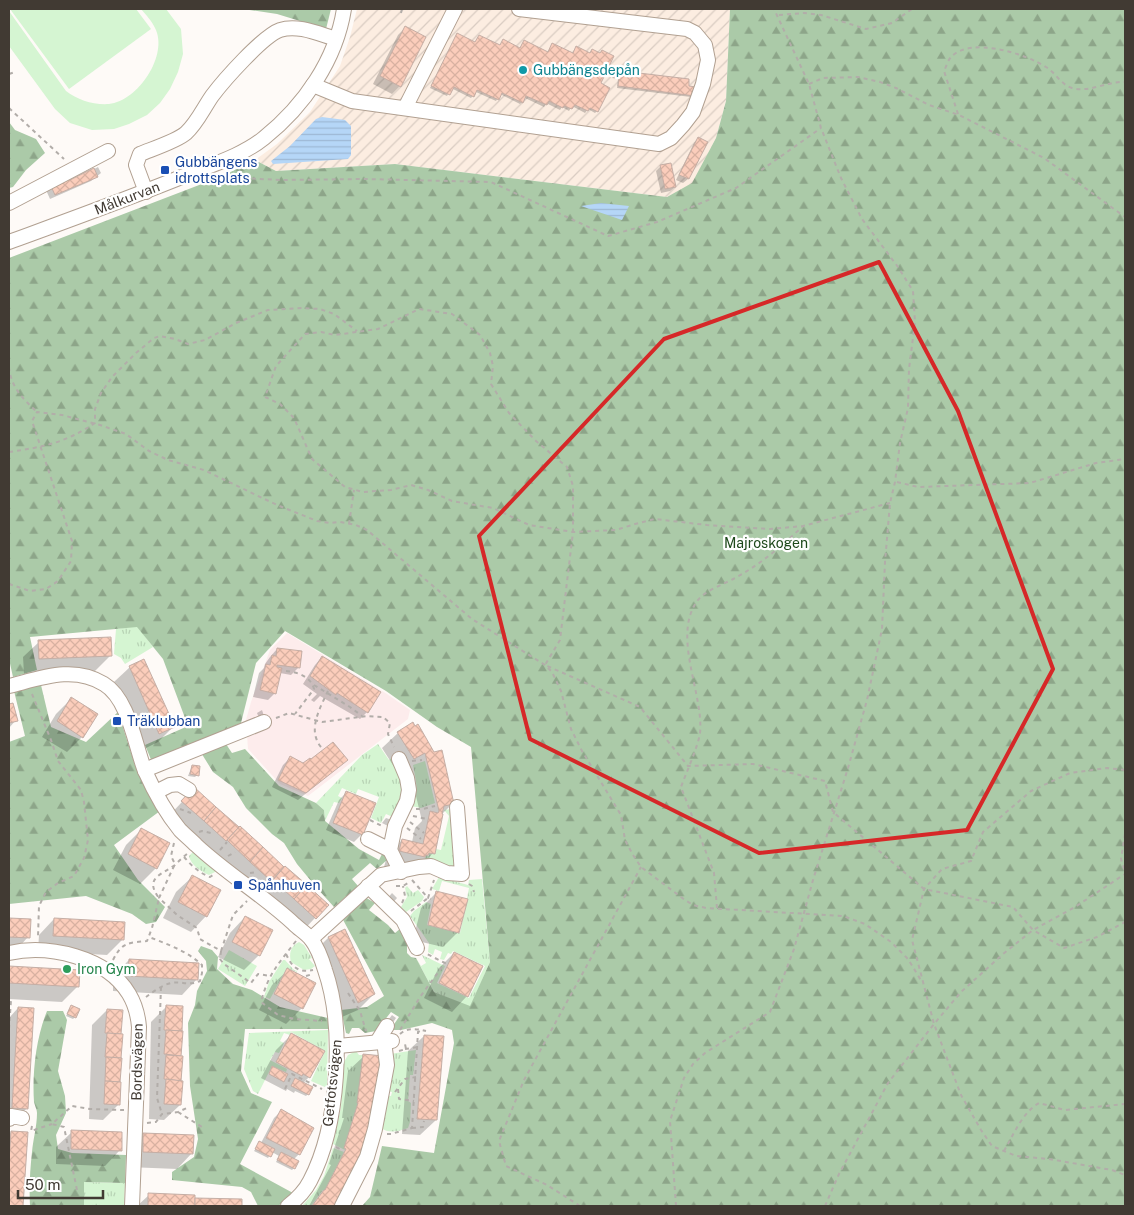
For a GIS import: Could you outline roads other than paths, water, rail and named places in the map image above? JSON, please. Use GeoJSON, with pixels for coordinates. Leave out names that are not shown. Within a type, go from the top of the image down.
{"type":"FeatureCollection","features":[{"type":"Feature","properties":{"kind":"street","name":"Målkurvan"},"geometry":{"type":"LineString","coordinates":[[9,242],[146,192],[235,156],[263,139],[293,111],[313,85],[336,39],[344,9]]}},
{"type":"Feature","properties":{"kind":"street"},"geometry":{"type":"LineString","coordinates":[[405,108],[455,9]]}},
{"type":"Feature","properties":{"kind":"street"},"geometry":{"type":"LineString","coordinates":[[313,85],[352,101],[659,144],[671,138],[693,112],[703,84],[708,60],[705,45],[694,33],[687,29],[519,9]]}},
{"type":"Feature","properties":{"kind":"street"},"geometry":{"type":"LineString","coordinates":[[146,192],[136,165],[140,154],[185,134],[204,112],[211,98],[225,81],[244,59],[263,42],[280,30],[299,29],[336,39]]}},
{"type":"Feature","properties":{"kind":"street"},"geometry":{"type":"LineString","coordinates":[[9,203],[108,151]]}},
{"type":"Feature","properties":{"kind":"street","name":"Getfotsvägen"},"geometry":{"type":"LineString","coordinates":[[9,686],[58,674],[72,673],[83,674],[105,684],[112,690],[123,707],[145,772],[180,830],[196,839],[255,892],[285,915],[320,956],[329,982],[335,1010],[338,1046],[331,1113],[325,1143],[310,1182],[297,1199],[288,1206]]}},
{"type":"Feature","properties":{"kind":"street"},"geometry":{"type":"LineString","coordinates":[[145,772],[264,722]]}},
{"type":"Feature","properties":{"kind":"street"},"geometry":{"type":"LineString","coordinates":[[390,850],[395,826],[401,814],[408,790],[408,778],[399,759]]}},
{"type":"Feature","properties":{"kind":"street"},"geometry":{"type":"LineString","coordinates":[[156,792],[170,785],[180,784],[189,790]]}},
{"type":"Feature","properties":{"kind":"street"},"geometry":{"type":"LineString","coordinates":[[305,938],[381,875],[431,866],[446,873],[462,874],[457,807]]}},
{"type":"Feature","properties":{"kind":"street"},"geometry":{"type":"LineString","coordinates":[[368,838],[390,850],[401,872]]}},
{"type":"Feature","properties":{"kind":"street"},"geometry":{"type":"LineString","coordinates":[[368,886],[404,920],[422,951]]}},
{"type":"Feature","properties":{"kind":"street","name":"Bordsvägen"},"geometry":{"type":"LineString","coordinates":[[9,953],[38,950],[56,951],[86,960],[107,972],[124,986],[134,1004],[139,1027],[132,1206]]}},
{"type":"Feature","properties":{"kind":"street"},"geometry":{"type":"LineString","coordinates":[[342,1206],[367,1157],[375,1129],[386,1065],[385,1040],[388,1026]]}},
{"type":"Feature","properties":{"kind":"street"},"geometry":{"type":"LineString","coordinates":[[338,1046],[385,1040]]}},
{"type":"Feature","properties":{"kind":"water"},"geometry":{"type":"Polygon","coordinates":[[[322,117],[345,120],[351,126],[351,155],[348,159],[273,164],[271,161],[290,146],[316,119],[322,117]]]}},
{"type":"Feature","properties":{"kind":"water"},"geometry":{"type":"Polygon","coordinates":[[[601,203],[629,206],[622,220],[581,206],[601,203]]]}},
{"type":"Feature","properties":{"kind":"place","name":"Gubbängsdepån"},"geometry":{"type":"Point","coordinates":[523,70]}},
{"type":"Feature","properties":{"kind":"place","name":"Gubbängens idrottsplats"},"geometry":{"type":"Point","coordinates":[165,170]}},
{"type":"Feature","properties":{"kind":"place","name":"Träklubban"},"geometry":{"type":"Point","coordinates":[117,721]}},
{"type":"Feature","properties":{"kind":"place","name":"Spånhuven"},"geometry":{"type":"Point","coordinates":[238,885]}},
{"type":"Feature","properties":{"kind":"place","name":"Iron Gym"},"geometry":{"type":"Point","coordinates":[67,969]}},
{"type":"Feature","properties":{"kind":"park label","name":"Majroskogen"},"geometry":{"type":"Point","coordinates":[766,543]}}]}
